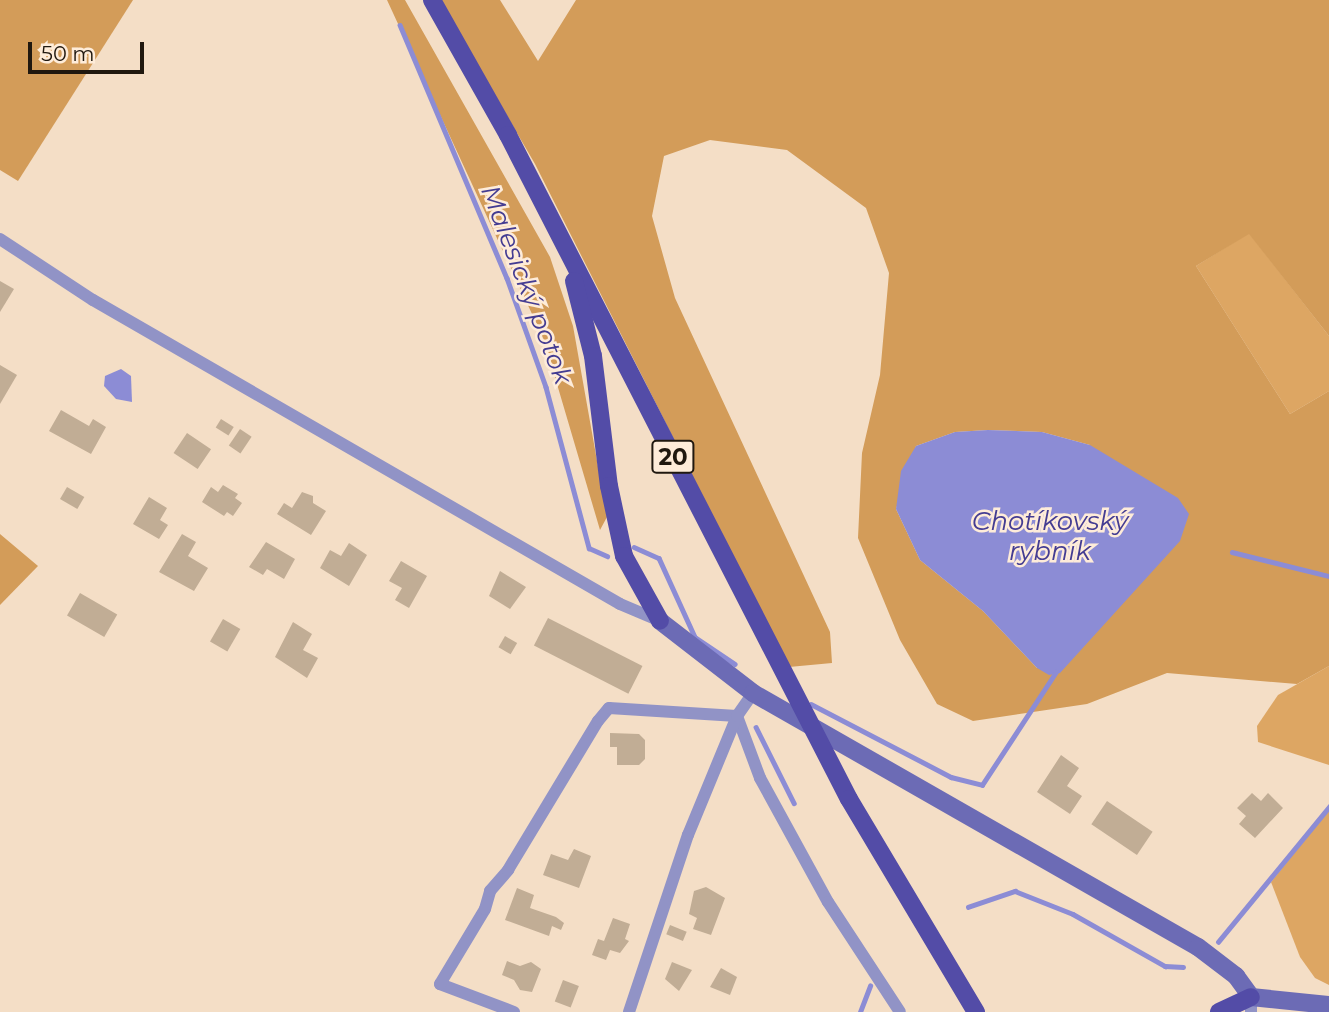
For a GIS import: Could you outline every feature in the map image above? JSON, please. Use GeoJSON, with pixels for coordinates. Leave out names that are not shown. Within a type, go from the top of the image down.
{"type":"FeatureCollection","features":[{"type":"Feature","properties":{"kind":"main road","name":"20"},"geometry":{"type":"LineString","coordinates":[[432,0],[558,231],[849,799],[976,1012]]}},
{"type":"Feature","properties":{"kind":"main road"},"geometry":{"type":"LineString","coordinates":[[558,231],[593,356],[608,486],[624,556],[638,589],[660,621]]}},
{"type":"Feature","properties":{"kind":"main road"},"geometry":{"type":"LineString","coordinates":[[1219,1012],[1251,1005]]}},
{"type":"Feature","properties":{"kind":"street"},"geometry":{"type":"LineString","coordinates":[[0,239],[105,307],[620,604],[660,621],[753,693],[1198,947],[1236,976],[1251,1005],[1329,1005]]}},
{"type":"Feature","properties":{"kind":"street"},"geometry":{"type":"LineString","coordinates":[[629,1012],[688,835],[737,716],[753,693]]}},
{"type":"Feature","properties":{"kind":"street"},"geometry":{"type":"LineString","coordinates":[[514,1012],[440,984],[485,909],[490,891],[508,870],[598,721],[609,708],[737,716]]}},
{"type":"Feature","properties":{"kind":"street"},"geometry":{"type":"LineString","coordinates":[[737,716],[760,778],[822,891],[901,1012]]}},
{"type":"Feature","properties":{"kind":"shaded area"},"geometry":{"type":"Polygon","coordinates":[[[0,0],[133,0],[18,181],[0,170],[0,0]]]}},
{"type":"Feature","properties":{"kind":"shaded area"},"geometry":{"type":"Polygon","coordinates":[[[387,0],[405,0],[550,257],[573,326],[607,517],[600,530],[544,340],[387,0]]]}},
{"type":"Feature","properties":{"kind":"shaded area"},"geometry":{"type":"Polygon","coordinates":[[[440,0],[500,0],[538,61],[576,0],[1329,0],[1329,336],[1249,234],[1196,266],[1290,414],[1329,391],[1329,666],[1297,684],[1167,673],[1087,704],[973,721],[937,704],[900,640],[858,538],[862,453],[880,375],[889,273],[866,208],[787,150],[710,140],[664,156],[652,216],[675,298],[830,632],[832,663],[789,667],[535,164],[440,0]],[[955,432],[916,446],[896,509],[920,560],[983,611],[1037,668],[1090,445],[1042,432],[955,432]]]}},
{"type":"Feature","properties":{"kind":"shaded area"},"geometry":{"type":"Polygon","coordinates":[[[1249,233],[1329,336],[1329,391],[1290,414],[1196,266],[1249,233]]]}},
{"type":"Feature","properties":{"kind":"shaded area"},"geometry":{"type":"Polygon","coordinates":[[[0,534],[38,566],[0,605],[0,534]]]}},
{"type":"Feature","properties":{"kind":"shaded area"},"geometry":{"type":"Polygon","coordinates":[[[1329,666],[1329,765],[1258,742],[1257,726],[1278,695],[1329,666]]]}},
{"type":"Feature","properties":{"kind":"shaded area"},"geometry":{"type":"Polygon","coordinates":[[[1329,810],[1329,985],[1315,978],[1300,957],[1271,882],[1329,810]]]}},
{"type":"Feature","properties":{"kind":"water"},"geometry":{"type":"Polygon","coordinates":[[[121,369],[131,376],[132,402],[116,399],[104,386],[105,376],[121,369]]]}},
{"type":"Feature","properties":{"kind":"water","name":"Chotíkovský rybník"},"geometry":{"type":"Polygon","coordinates":[[[955,432],[1042,432],[1090,445],[1178,498],[1189,514],[1180,541],[1060,673],[1049,675],[1037,668],[983,611],[920,560],[896,509],[901,471],[916,446],[955,432]]]}},
{"type":"Feature","properties":{"kind":"building"},"geometry":{"type":"Polygon","coordinates":[[[0,281],[14,289],[0,312],[0,281]]]}},
{"type":"Feature","properties":{"kind":"building"},"geometry":{"type":"Polygon","coordinates":[[[0,365],[17,375],[0,404],[0,365]]]}},
{"type":"Feature","properties":{"kind":"building"},"geometry":{"type":"Polygon","coordinates":[[[61,410],[89,426],[93,419],[106,427],[91,454],[49,431],[61,410]]]}},
{"type":"Feature","properties":{"kind":"building"},"geometry":{"type":"Polygon","coordinates":[[[221,419],[234,427],[228,435],[216,427],[221,419]]]}},
{"type":"Feature","properties":{"kind":"building"},"geometry":{"type":"Polygon","coordinates":[[[240,429],[252,437],[240,453],[229,446],[240,429]]]}},
{"type":"Feature","properties":{"kind":"building"},"geometry":{"type":"Polygon","coordinates":[[[187,433],[211,449],[198,469],[174,453],[187,433]]]}},
{"type":"Feature","properties":{"kind":"building"},"geometry":{"type":"Polygon","coordinates":[[[223,485],[238,494],[235,498],[242,503],[233,516],[227,512],[224,516],[202,502],[211,487],[218,492],[223,485]]]}},
{"type":"Feature","properties":{"kind":"building"},"geometry":{"type":"Polygon","coordinates":[[[67,487],[84,497],[77,509],[60,499],[67,487]]]}},
{"type":"Feature","properties":{"kind":"building"},"geometry":{"type":"Polygon","coordinates":[[[302,492],[313,496],[313,503],[326,511],[311,535],[277,514],[284,503],[292,508],[302,492]]]}},
{"type":"Feature","properties":{"kind":"building"},"geometry":{"type":"Polygon","coordinates":[[[149,497],[167,508],[160,520],[168,525],[159,539],[133,524],[149,497]]]}},
{"type":"Feature","properties":{"kind":"building"},"geometry":{"type":"Polygon","coordinates":[[[182,534],[196,542],[188,556],[208,568],[194,591],[159,572],[182,534]]]}},
{"type":"Feature","properties":{"kind":"building"},"geometry":{"type":"Polygon","coordinates":[[[266,542],[295,559],[284,579],[267,569],[263,575],[249,567],[266,542]]]}},
{"type":"Feature","properties":{"kind":"building"},"geometry":{"type":"Polygon","coordinates":[[[349,543],[367,555],[349,586],[320,568],[330,550],[341,556],[349,543]]]}},
{"type":"Feature","properties":{"kind":"building"},"geometry":{"type":"Polygon","coordinates":[[[401,561],[427,576],[409,608],[395,600],[402,588],[389,581],[401,561]]]}},
{"type":"Feature","properties":{"kind":"building"},"geometry":{"type":"Polygon","coordinates":[[[500,571],[526,587],[510,609],[489,596],[500,571]]]}},
{"type":"Feature","properties":{"kind":"building"},"geometry":{"type":"Polygon","coordinates":[[[80,593],[117,614],[104,637],[67,616],[80,593]]]}},
{"type":"Feature","properties":{"kind":"building"},"geometry":{"type":"Polygon","coordinates":[[[548,618],[642,666],[628,694],[534,646],[548,618]]]}},
{"type":"Feature","properties":{"kind":"building"},"geometry":{"type":"Polygon","coordinates":[[[223,619],[240,629],[227,652],[210,642],[223,619]]]}},
{"type":"Feature","properties":{"kind":"building"},"geometry":{"type":"Polygon","coordinates":[[[293,622],[312,634],[303,650],[318,658],[307,678],[275,657],[293,622]]]}},
{"type":"Feature","properties":{"kind":"building"},"geometry":{"type":"Polygon","coordinates":[[[505,636],[517,643],[511,654],[498,647],[505,636]]]}},
{"type":"Feature","properties":{"kind":"building"},"geometry":{"type":"Polygon","coordinates":[[[610,733],[639,734],[645,740],[645,759],[639,765],[617,765],[617,747],[610,747],[610,733]]]}},
{"type":"Feature","properties":{"kind":"building"},"geometry":{"type":"Polygon","coordinates":[[[1061,755],[1079,768],[1067,786],[1082,796],[1070,814],[1037,792],[1061,755]]]}},
{"type":"Feature","properties":{"kind":"building"},"geometry":{"type":"Polygon","coordinates":[[[1252,793],[1261,801],[1268,793],[1283,808],[1255,838],[1239,824],[1246,816],[1237,808],[1252,793]]]}},
{"type":"Feature","properties":{"kind":"building"},"geometry":{"type":"Polygon","coordinates":[[[1107,801],[1153,832],[1137,855],[1091,824],[1107,801]]]}},
{"type":"Feature","properties":{"kind":"building"},"geometry":{"type":"Polygon","coordinates":[[[574,849],[591,856],[579,888],[543,875],[551,854],[568,860],[574,849]]]}},
{"type":"Feature","properties":{"kind":"building"},"geometry":{"type":"Polygon","coordinates":[[[706,887],[725,898],[711,935],[693,929],[697,918],[689,914],[694,891],[706,887]]]}},
{"type":"Feature","properties":{"kind":"building"},"geometry":{"type":"Polygon","coordinates":[[[517,888],[534,895],[530,908],[556,917],[564,923],[561,930],[552,926],[549,936],[505,920],[517,888]]]}},
{"type":"Feature","properties":{"kind":"building"},"geometry":{"type":"Polygon","coordinates":[[[613,918],[630,924],[625,939],[629,941],[620,953],[610,950],[606,960],[592,955],[598,939],[604,941],[613,918]]]}},
{"type":"Feature","properties":{"kind":"building"},"geometry":{"type":"Polygon","coordinates":[[[670,925],[687,932],[683,941],[666,934],[670,925]]]}},
{"type":"Feature","properties":{"kind":"building"},"geometry":{"type":"Polygon","coordinates":[[[507,961],[520,966],[531,962],[541,969],[532,992],[520,990],[514,980],[502,975],[507,961]]]}},
{"type":"Feature","properties":{"kind":"building"},"geometry":{"type":"Polygon","coordinates":[[[672,962],[692,970],[679,991],[665,979],[672,962]]]}},
{"type":"Feature","properties":{"kind":"building"},"geometry":{"type":"Polygon","coordinates":[[[721,968],[737,977],[730,995],[710,987],[721,968]]]}},
{"type":"Feature","properties":{"kind":"building"},"geometry":{"type":"Polygon","coordinates":[[[563,980],[579,986],[571,1008],[555,1001],[563,980]]]}},
{"type":"Feature","properties":{"kind":"waterway","name":"Malesický potok"},"geometry":{"type":"LineString","coordinates":[[400,25],[507,278],[546,387],[589,548],[607,556]]}},
{"type":"Feature","properties":{"kind":"waterway","name":"Malesický potok"},"geometry":{"type":"LineString","coordinates":[[634,547],[659,558],[695,637],[735,664]]}},
{"type":"Feature","properties":{"kind":"waterway"},"geometry":{"type":"LineString","coordinates":[[1232,552],[1329,576]]}},
{"type":"Feature","properties":{"kind":"waterway","name":"Malesický potok"},"geometry":{"type":"LineString","coordinates":[[811,704],[951,777],[982,785],[1056,672]]}},
{"type":"Feature","properties":{"kind":"waterway"},"geometry":{"type":"LineString","coordinates":[[756,727],[794,803]]}},
{"type":"Feature","properties":{"kind":"waterway"},"geometry":{"type":"LineString","coordinates":[[1218,942],[1329,807]]}},
{"type":"Feature","properties":{"kind":"waterway"},"geometry":{"type":"LineString","coordinates":[[968,907],[1015,891],[1073,914],[1165,966],[1183,967]]}},
{"type":"Feature","properties":{"kind":"waterway"},"geometry":{"type":"LineString","coordinates":[[860,1012],[870,986]]}}]}
